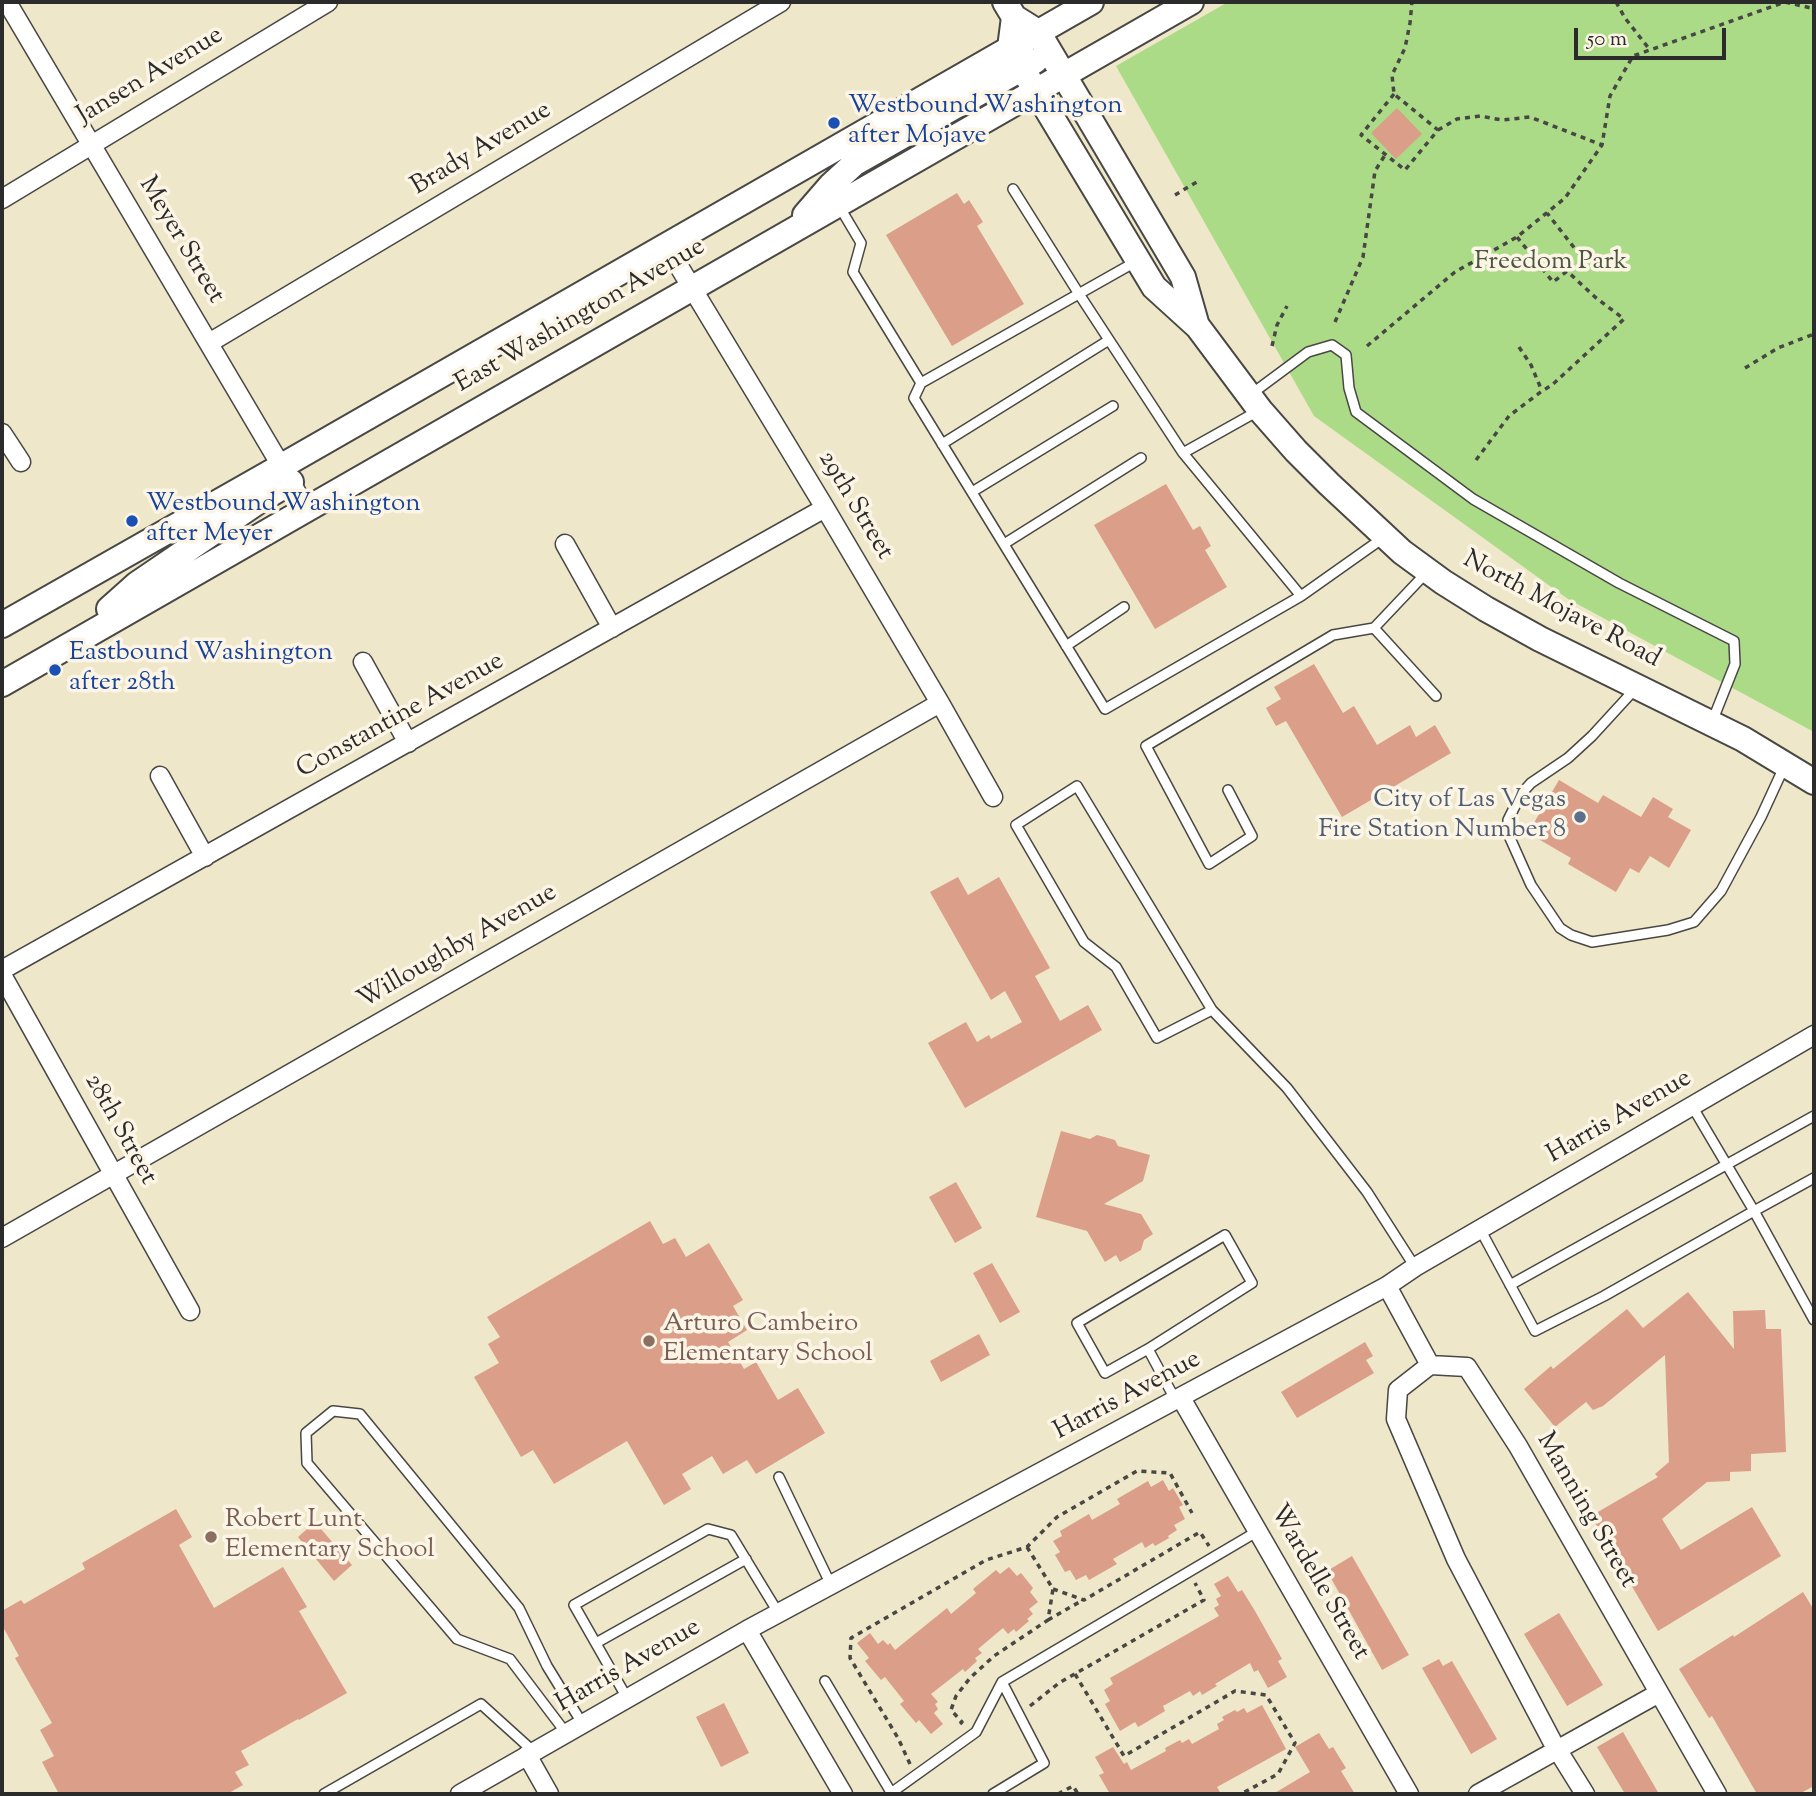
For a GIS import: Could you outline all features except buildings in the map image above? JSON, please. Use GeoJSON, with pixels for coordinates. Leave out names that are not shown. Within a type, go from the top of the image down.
{"type":"FeatureCollection","features":[{"type":"Feature","properties":{"kind":"main road","name":"East Washington Avenue"},"geometry":{"type":"LineString","coordinates":[[2,625],[287,474],[666,245],[1017,58],[1044,42],[1091,2]]}},
{"type":"Feature","properties":{"kind":"main road","name":"East Washington Avenue"},"geometry":{"type":"LineString","coordinates":[[2,684],[1191,2]]}},
{"type":"Feature","properties":{"kind":"main road","name":"North Mojave Road"},"geometry":{"type":"LineString","coordinates":[[1010,9],[1044,42],[1063,74],[1183,277],[1198,327]]}},
{"type":"Feature","properties":{"kind":"main road","name":"North Mojave Road"},"geometry":{"type":"LineString","coordinates":[[1010,9],[1017,58],[1154,287],[1198,327],[1254,403],[1320,476],[1402,552],[1486,609],[1540,639],[1743,739],[1814,782]]}},
{"type":"Feature","properties":{"kind":"main road"},"geometry":{"type":"LineString","coordinates":[[790,231],[831,185],[855,163],[1017,58]]}},
{"type":"Feature","properties":{"kind":"main road"},"geometry":{"type":"LineString","coordinates":[[60,650],[138,584],[259,501],[287,474]]}},
{"type":"Feature","properties":{"kind":"street","name":"Meyer Street"},"geometry":{"type":"LineString","coordinates":[[8,2],[306,508]]}},
{"type":"Feature","properties":{"kind":"street","name":"Jansen Avenue"},"geometry":{"type":"LineString","coordinates":[[2,199],[328,2]]}},
{"type":"Feature","properties":{"kind":"street","name":"Brady Avenue"},"geometry":{"type":"LineString","coordinates":[[209,343],[781,2]]}},
{"type":"Feature","properties":{"kind":"street","name":"29th Street"},"geometry":{"type":"LineString","coordinates":[[666,245],[825,508],[993,797]]}},
{"type":"Feature","properties":{"kind":"street"},"geometry":{"type":"LineString","coordinates":[[2,433],[20,462]]}},
{"type":"Feature","properties":{"kind":"street","name":"Constantine Avenue"},"geometry":{"type":"LineString","coordinates":[[2,973],[825,508]]}},
{"type":"Feature","properties":{"kind":"street"},"geometry":{"type":"LineString","coordinates":[[565,544],[612,628]]}},
{"type":"Feature","properties":{"kind":"street"},"geometry":{"type":"LineString","coordinates":[[363,662],[408,743]]}},
{"type":"Feature","properties":{"kind":"street","name":"Willoughby Avenue"},"geometry":{"type":"LineString","coordinates":[[2,1238],[940,703]]}},
{"type":"Feature","properties":{"kind":"street"},"geometry":{"type":"LineString","coordinates":[[160,776],[205,857]]}},
{"type":"Feature","properties":{"kind":"street","name":"28th Street"},"geometry":{"type":"LineString","coordinates":[[2,973],[190,1311]]}},
{"type":"Feature","properties":{"kind":"street","name":"Harris Avenue"},"geometry":{"type":"LineString","coordinates":[[460,1794],[747,1630],[1387,1286],[1415,1267],[1814,1035]]}},
{"type":"Feature","properties":{"kind":"street"},"geometry":{"type":"LineString","coordinates":[[1387,1286],[1430,1365],[1398,1390],[1396,1419],[1456,1559],[1557,1750],[1585,1794]]}},
{"type":"Feature","properties":{"kind":"street","name":"Manning Street"},"geometry":{"type":"LineString","coordinates":[[1430,1365],[1467,1367],[1518,1446],[1717,1794]]}},
{"type":"Feature","properties":{"kind":"street","name":"Wardelle Street"},"geometry":{"type":"LineString","coordinates":[[1179,1399],[1409,1794]]}},
{"type":"Feature","properties":{"kind":"street"},"geometry":{"type":"LineString","coordinates":[[747,1630],[844,1794]]}},
{"type":"Feature","properties":{"kind":"street"},"geometry":{"type":"LineString","coordinates":[[1478,1794],[1659,1693]]}},
{"type":"Feature","properties":{"kind":"street"},"geometry":{"type":"LineString","coordinates":[[530,1753],[549,1794]]}},
{"type":"Feature","properties":{"kind":"lane"},"geometry":{"type":"LineString","coordinates":[[1013,189],[1183,453],[1301,596]]}},
{"type":"Feature","properties":{"kind":"lane"},"geometry":{"type":"LineString","coordinates":[[838,204],[861,243],[853,272],[921,383]]}},
{"type":"Feature","properties":{"kind":"lane"},"geometry":{"type":"LineString","coordinates":[[1139,260],[921,383],[914,398],[1105,709],[1301,596],[1385,537]]}},
{"type":"Feature","properties":{"kind":"lane"},"geometry":{"type":"LineString","coordinates":[[942,444],[1109,340]]}},
{"type":"Feature","properties":{"kind":"lane"},"geometry":{"type":"LineString","coordinates":[[1183,453],[1254,403],[1308,352],[1332,345],[1346,355],[1349,388],[1356,412],[1473,499],[1619,583],[1734,641],[1735,664],[1712,723]]}},
{"type":"Feature","properties":{"kind":"lane"},"geometry":{"type":"LineString","coordinates":[[972,492],[1113,407]]}},
{"type":"Feature","properties":{"kind":"lane"},"geometry":{"type":"LineString","coordinates":[[1004,544],[1141,458]]}},
{"type":"Feature","properties":{"kind":"lane"},"geometry":{"type":"LineString","coordinates":[[1228,790],[1252,836],[1209,864],[1146,746],[1333,635],[1374,628],[1428,571]]}},
{"type":"Feature","properties":{"kind":"lane"},"geometry":{"type":"LineString","coordinates":[[1066,646],[1124,607]]}},
{"type":"Feature","properties":{"kind":"lane"},"geometry":{"type":"LineString","coordinates":[[1374,628],[1436,696]]}},
{"type":"Feature","properties":{"kind":"lane"},"geometry":{"type":"LineString","coordinates":[[1637,687],[1568,758],[1531,783],[1521,794],[1508,820],[1510,838],[1531,885],[1560,928],[1572,935],[1592,942],[1668,930],[1694,922],[1721,891],[1761,817],[1785,764]]}},
{"type":"Feature","properties":{"kind":"lane"},"geometry":{"type":"LineString","coordinates":[[1212,1010],[1157,1038],[1116,967],[1084,942],[1016,825],[1077,786],[1212,1010],[1287,1088],[1367,1192],[1415,1267]]}},
{"type":"Feature","properties":{"kind":"lane"},"geometry":{"type":"LineString","coordinates":[[1692,1106],[1814,1320]]}},
{"type":"Feature","properties":{"kind":"lane"},"geometry":{"type":"LineString","coordinates":[[1510,1285],[1814,1116]]}},
{"type":"Feature","properties":{"kind":"lane"},"geometry":{"type":"LineString","coordinates":[[1480,1229],[1535,1331],[1604,1296],[1814,1178]]}},
{"type":"Feature","properties":{"kind":"lane"},"geometry":{"type":"LineString","coordinates":[[1224,1235],[1252,1283],[1148,1349],[1105,1373],[1077,1323],[1224,1235]]}},
{"type":"Feature","properties":{"kind":"lane"},"geometry":{"type":"LineString","coordinates":[[1148,1349],[1179,1399]]}},
{"type":"Feature","properties":{"kind":"lane"},"geometry":{"type":"LineString","coordinates":[[566,1733],[510,1659],[457,1639],[307,1463],[306,1433],[333,1411],[360,1414],[519,1608],[547,1666],[582,1723]]}},
{"type":"Feature","properties":{"kind":"lane"},"geometry":{"type":"LineString","coordinates":[[779,1477],[831,1585]]}},
{"type":"Feature","properties":{"kind":"lane"},"geometry":{"type":"LineString","coordinates":[[627,1698],[574,1605],[708,1529],[731,1535],[779,1614]]}},
{"type":"Feature","properties":{"kind":"lane"},"geometry":{"type":"LineString","coordinates":[[825,1681],[892,1793],[975,1732],[1002,1682],[1258,1531]]}},
{"type":"Feature","properties":{"kind":"lane"},"geometry":{"type":"LineString","coordinates":[[596,1643],[746,1559]]}},
{"type":"Feature","properties":{"kind":"lane"},"geometry":{"type":"LineString","coordinates":[[993,1794],[1044,1763],[1002,1682]]}},
{"type":"Feature","properties":{"kind":"lane"},"geometry":{"type":"LineString","coordinates":[[324,1794],[481,1704],[530,1753]]}},
{"type":"Feature","properties":{"kind":"path"},"geometry":{"type":"LineString","coordinates":[[1412,2],[1405,48],[1392,75],[1394,94],[1438,130]]}},
{"type":"Feature","properties":{"kind":"path"},"geometry":{"type":"LineString","coordinates":[[1616,2],[1650,50]]}},
{"type":"Feature","properties":{"kind":"path"},"geometry":{"type":"LineString","coordinates":[[1367,346],[1455,272],[1517,237],[1565,198],[1602,145],[1610,96],[1633,56],[1785,2],[1814,10]]}},
{"type":"Feature","properties":{"kind":"path"},"geometry":{"type":"LineString","coordinates":[[1394,94],[1361,135],[1405,170],[1438,130],[1457,119],[1480,116],[1502,120],[1530,117],[1602,145]]}},
{"type":"Feature","properties":{"kind":"path"},"geometry":{"type":"LineString","coordinates":[[1335,322],[1363,257],[1375,172],[1385,154]]}},
{"type":"Feature","properties":{"kind":"path"},"geometry":{"type":"LineString","coordinates":[[1175,195],[1200,180]]}},
{"type":"Feature","properties":{"kind":"path"},"geometry":{"type":"LineString","coordinates":[[1517,237],[1553,282],[1567,271],[1583,258],[1547,213]]}},
{"type":"Feature","properties":{"kind":"path"},"geometry":{"type":"LineString","coordinates":[[1476,460],[1509,416],[1552,386],[1624,319],[1595,298],[1567,271]]}},
{"type":"Feature","properties":{"kind":"path"},"geometry":{"type":"LineString","coordinates":[[1272,346],[1277,325],[1287,306]]}},
{"type":"Feature","properties":{"kind":"path"},"geometry":{"type":"LineString","coordinates":[[1745,368],[1778,348],[1814,334]]}},
{"type":"Feature","properties":{"kind":"path"},"geometry":{"type":"LineString","coordinates":[[1519,347],[1531,365],[1542,391]]}},
{"type":"Feature","properties":{"kind":"path"},"geometry":{"type":"LineString","coordinates":[[915,1775],[898,1738],[850,1658],[851,1638],[986,1560],[1027,1546],[1057,1517],[1137,1471],[1170,1473],[1192,1513]]}},
{"type":"Feature","properties":{"kind":"path"},"geometry":{"type":"LineString","coordinates":[[951,1730],[962,1722],[951,1710],[956,1696],[970,1678],[994,1656],[1048,1620],[1200,1532],[1215,1557]]}},
{"type":"Feature","properties":{"kind":"path"},"geometry":{"type":"LineString","coordinates":[[1027,1546],[1054,1589],[1084,1600]]}},
{"type":"Feature","properties":{"kind":"path"},"geometry":{"type":"LineString","coordinates":[[1018,1714],[1059,1683],[1204,1600],[1188,1572]]}},
{"type":"Feature","properties":{"kind":"path"},"geometry":{"type":"LineString","coordinates":[[1048,1620],[1054,1589]]}},
{"type":"Feature","properties":{"kind":"path"},"geometry":{"type":"LineString","coordinates":[[1075,1674],[1124,1756],[1235,1691],[1266,1695],[1295,1743],[1278,1774],[1241,1794]]}},
{"type":"Feature","properties":{"kind":"path"},"geometry":{"type":"LineString","coordinates":[[1058,1794],[1073,1786],[1078,1794]]}},
{"type":"Feature","properties":{"kind":"green space","name":"Freedom Park"},"geometry":{"type":"Polygon","coordinates":[[[1228,2],[1814,2],[1814,732],[1568,599],[1314,416],[1116,66],[1228,2]]]}},
{"type":"Feature","properties":{"kind":"place","name":"Westbound Washington after Mojave"},"geometry":{"type":"Point","coordinates":[834,123]}},
{"type":"Feature","properties":{"kind":"place","name":"Westbound Washington after Meyer"},"geometry":{"type":"Point","coordinates":[132,521]}},
{"type":"Feature","properties":{"kind":"place","name":"Eastbound Washington after 28th"},"geometry":{"type":"Point","coordinates":[55,670]}},
{"type":"Feature","properties":{"kind":"place","name":"City of Las Vegas Fire Station Number 8"},"geometry":{"type":"Point","coordinates":[1580,817]}},
{"type":"Feature","properties":{"kind":"place","name":"Arturo Cambeiro Elementary School"},"geometry":{"type":"Point","coordinates":[649,1341]}},
{"type":"Feature","properties":{"kind":"place","name":"Robert Lunt Elementary School"},"geometry":{"type":"Point","coordinates":[211,1537]}}]}
